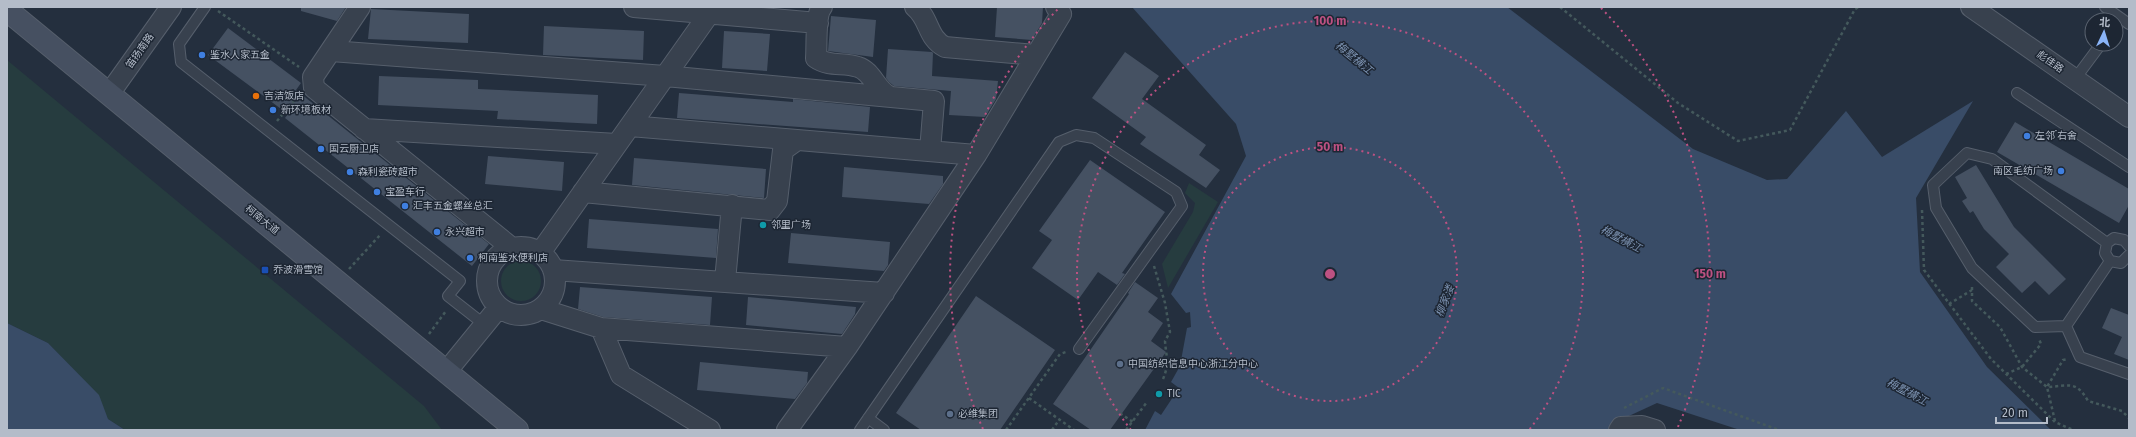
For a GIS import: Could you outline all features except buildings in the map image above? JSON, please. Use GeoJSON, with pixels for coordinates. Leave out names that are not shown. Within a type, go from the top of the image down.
{"type":"FeatureCollection","features":[{"type":"Feature","properties":{"kind":"main road","name":"柯南大道"},"geometry":{"type":"LineString","coordinates":[[7,10],[517,430]]}},
{"type":"Feature","properties":{"kind":"street","name":"笛扬南路"},"geometry":{"type":"LineString","coordinates":[[109,94],[171,7]]}},
{"type":"Feature","properties":{"kind":"street"},"geometry":{"type":"LineString","coordinates":[[360,7],[331,51],[314,83],[364,129],[512,248]]}},
{"type":"Feature","properties":{"kind":"street"},"geometry":{"type":"LineString","coordinates":[[634,7],[820,15],[816,58],[823,63],[859,67],[867,72],[882,93],[889,96]]}},
{"type":"Feature","properties":{"kind":"street"},"geometry":{"type":"LineString","coordinates":[[915,7],[922,12],[936,42],[945,47],[1036,55]]}},
{"type":"Feature","properties":{"kind":"street"},"geometry":{"type":"LineString","coordinates":[[787,430],[847,347],[976,155],[1061,14],[1056,7]]}},
{"type":"Feature","properties":{"kind":"street","name":"彪佳路"},"geometry":{"type":"LineString","coordinates":[[1971,7],[2129,117]]}},
{"type":"Feature","properties":{"kind":"street"},"geometry":{"type":"LineString","coordinates":[[540,252],[712,10]]}},
{"type":"Feature","properties":{"kind":"street"},"geometry":{"type":"LineString","coordinates":[[331,51],[665,76],[934,101],[930,151]]}},
{"type":"Feature","properties":{"kind":"street"},"geometry":{"type":"LineString","coordinates":[[630,126],[976,155]]}},
{"type":"Feature","properties":{"kind":"street"},"geometry":{"type":"LineString","coordinates":[[364,129],[617,144]]}},
{"type":"Feature","properties":{"kind":"street"},"geometry":{"type":"LineString","coordinates":[[583,192],[732,205],[770,210],[777,201],[783,150],[797,140]]}},
{"type":"Feature","properties":{"kind":"street"},"geometry":{"type":"LineString","coordinates":[[725,281],[732,205]]}},
{"type":"Feature","properties":{"kind":"street"},"geometry":{"type":"LineString","coordinates":[[512,248],[532,248],[540,252],[548,260],[553,270],[555,281],[553,291],[548,301],[541,309],[531,314],[520,315],[509,313],[492,300],[488,290],[487,279],[489,269],[494,260],[502,252],[512,248]]}},
{"type":"Feature","properties":{"kind":"street"},"geometry":{"type":"LineString","coordinates":[[553,270],[884,293]]}},
{"type":"Feature","properties":{"kind":"street"},"geometry":{"type":"LineString","coordinates":[[446,372],[500,307]]}},
{"type":"Feature","properties":{"kind":"street"},"geometry":{"type":"LineString","coordinates":[[541,309],[601,328],[847,347]]}},
{"type":"Feature","properties":{"kind":"street"},"geometry":{"type":"LineString","coordinates":[[601,328],[622,375],[710,430]]}},
{"type":"Feature","properties":{"kind":"street"},"geometry":{"type":"LineString","coordinates":[[1618,430],[1621,427],[1642,426],[1656,430]]}},
{"type":"Feature","properties":{"kind":"lane"},"geometry":{"type":"LineString","coordinates":[[205,7],[179,44],[181,62],[460,281],[448,296],[485,325]]}},
{"type":"Feature","properties":{"kind":"lane"},"geometry":{"type":"LineString","coordinates":[[2075,79],[2095,52]]}},
{"type":"Feature","properties":{"kind":"lane"},"geometry":{"type":"LineString","coordinates":[[2017,93],[2129,167]]}},
{"type":"Feature","properties":{"kind":"lane"},"geometry":{"type":"LineString","coordinates":[[860,430],[1059,142],[1076,135],[1094,138],[1176,192],[1182,206],[1079,349]]}},
{"type":"Feature","properties":{"kind":"lane"},"geometry":{"type":"LineString","coordinates":[[2066,326],[2035,327],[1972,268],[1936,208],[1933,185],[1967,153],[1992,159],[2107,243]]}},
{"type":"Feature","properties":{"kind":"lane"},"geometry":{"type":"LineString","coordinates":[[2127,239],[2114,238],[2107,243],[2105,253],[2110,261],[2121,263],[2129,255]]}},
{"type":"Feature","properties":{"kind":"lane"},"geometry":{"type":"LineString","coordinates":[[2066,326],[2110,261]]}},
{"type":"Feature","properties":{"kind":"lane"},"geometry":{"type":"LineString","coordinates":[[2066,326],[2080,357],[2129,374]]}},
{"type":"Feature","properties":{"kind":"lane"},"geometry":{"type":"LineString","coordinates":[[868,418],[884,430]]}},
{"type":"Feature","properties":{"kind":"path"},"geometry":{"type":"LineString","coordinates":[[213,7],[314,83],[304,88],[268,130]]}},
{"type":"Feature","properties":{"kind":"path"},"geometry":{"type":"LineString","coordinates":[[1560,7],[1678,103],[1738,141],[1790,130],[1855,9],[1859,7]]}},
{"type":"Feature","properties":{"kind":"path"},"geometry":{"type":"LineString","coordinates":[[1933,185],[1921,198],[1924,270],[1991,359],[2055,422],[2073,430]]}},
{"type":"Feature","properties":{"kind":"path"},"geometry":{"type":"LineString","coordinates":[[337,282],[389,224]]}},
{"type":"Feature","properties":{"kind":"path"},"geometry":{"type":"LineString","coordinates":[[1148,255],[1156,271],[1166,303],[1170,332],[1165,341],[1168,362],[1163,379]]}},
{"type":"Feature","properties":{"kind":"path"},"geometry":{"type":"LineString","coordinates":[[1972,268],[1972,301],[2000,327],[2022,367],[2048,387],[2074,385],[2081,389],[2088,401],[2122,411],[2129,418]]}},
{"type":"Feature","properties":{"kind":"path"},"geometry":{"type":"LineString","coordinates":[[1949,304],[1972,290]]}},
{"type":"Feature","properties":{"kind":"path"},"geometry":{"type":"LineString","coordinates":[[418,348],[454,301]]}},
{"type":"Feature","properties":{"kind":"path"},"geometry":{"type":"LineString","coordinates":[[2006,374],[2022,367],[2041,344],[2035,327]]}},
{"type":"Feature","properties":{"kind":"path"},"geometry":{"type":"LineString","coordinates":[[1006,430],[1060,354],[1079,349]]}},
{"type":"Feature","properties":{"kind":"path"},"geometry":{"type":"LineString","coordinates":[[2055,422],[2048,387],[2063,360],[2080,357]]}},
{"type":"Feature","properties":{"kind":"path"},"geometry":{"type":"LineString","coordinates":[[1622,409],[1663,388],[1779,430]]}},
{"type":"Feature","properties":{"kind":"path"},"geometry":{"type":"LineString","coordinates":[[1029,398],[1074,430]]}},
{"type":"Feature","properties":{"kind":"path"},"geometry":{"type":"LineString","coordinates":[[1126,430],[1147,402]]}},
{"type":"Feature","properties":{"kind":"path"},"geometry":{"type":"LineString","coordinates":[[1115,410],[1133,422]]}},
{"type":"Feature","properties":{"kind":"path"},"geometry":{"type":"LineString","coordinates":[[1052,430],[1059,420]]}},
{"type":"Feature","properties":{"kind":"green space"},"geometry":{"type":"Polygon","coordinates":[[[7,60],[424,406],[442,430],[125,430],[108,419],[98,395],[48,343],[7,323],[7,60]]]}},
{"type":"Feature","properties":{"kind":"green space"},"geometry":{"type":"Polygon","coordinates":[[[1189,183],[1218,202],[1168,288],[1162,264],[1193,212],[1195,203],[1185,193],[1189,183]]]}},
{"type":"Feature","properties":{"kind":"green space"},"geometry":{"type":"Polygon","coordinates":[[[525,261],[532,264],[538,270],[541,281],[540,289],[532,298],[525,301],[517,301],[510,298],[502,289],[501,277],[504,270],[513,262],[525,261]]]}},
{"type":"Feature","properties":{"kind":"water"},"geometry":{"type":"Polygon","coordinates":[[[1132,7],[1507,7],[1693,149],[1767,180],[1787,179],[1846,111],[1882,157],[1973,101],[1916,198],[1920,272],[1987,367],[2051,430],[1740,430],[1657,403],[1618,421],[1608,430],[1145,430],[1155,411],[1161,415],[1179,388],[1171,382],[1180,366],[1187,328],[1191,327],[1190,312],[1186,313],[1171,294],[1246,156],[1236,124],[1132,7]]]}},
{"type":"Feature","properties":{"kind":"water"},"geometry":{"type":"Polygon","coordinates":[[[7,323],[48,343],[99,395],[108,419],[125,430],[7,430],[7,323]]]}},
{"type":"Feature","properties":{"kind":"place","name":"鉴水人家五金"},"geometry":{"type":"Point","coordinates":[202,55]}},
{"type":"Feature","properties":{"kind":"place","name":"吉洁饭店"},"geometry":{"type":"Point","coordinates":[256,96]}},
{"type":"Feature","properties":{"kind":"place","name":"新环境板材"},"geometry":{"type":"Point","coordinates":[273,110]}},
{"type":"Feature","properties":{"kind":"place","name":"左邻˙右舍"},"geometry":{"type":"Point","coordinates":[2027,136]}},
{"type":"Feature","properties":{"kind":"place","name":"国云厨卫店"},"geometry":{"type":"Point","coordinates":[321,149]}},
{"type":"Feature","properties":{"kind":"place","name":"南区毛纺广场"},"geometry":{"type":"Point","coordinates":[2061,171]}},
{"type":"Feature","properties":{"kind":"place","name":"森利瓷砖超市"},"geometry":{"type":"Point","coordinates":[350,172]}},
{"type":"Feature","properties":{"kind":"place","name":"宝盈车行"},"geometry":{"type":"Point","coordinates":[377,192]}},
{"type":"Feature","properties":{"kind":"place","name":"汇丰五金螺丝总汇"},"geometry":{"type":"Point","coordinates":[405,206]}},
{"type":"Feature","properties":{"kind":"place","name":"邻里广场"},"geometry":{"type":"Point","coordinates":[763,225]}},
{"type":"Feature","properties":{"kind":"place","name":"永兴超市"},"geometry":{"type":"Point","coordinates":[437,232]}},
{"type":"Feature","properties":{"kind":"place","name":"柯南鉴水便利店"},"geometry":{"type":"Point","coordinates":[470,258]}},
{"type":"Feature","properties":{"kind":"place","name":"乔波滑雪馆"},"geometry":{"type":"Point","coordinates":[265,270]}},
{"type":"Feature","properties":{"kind":"place","name":"中国纺织信息中心浙江分中心"},"geometry":{"type":"Point","coordinates":[1120,364]}},
{"type":"Feature","properties":{"kind":"place","name":"TIC"},"geometry":{"type":"Point","coordinates":[1159,394]}},
{"type":"Feature","properties":{"kind":"place","name":"必维集团"},"geometry":{"type":"Point","coordinates":[950,414]}},
{"type":"Feature","properties":{"kind":"water label","name":"梅墅横江"},"geometry":{"type":"Point","coordinates":[1354,58]}},
{"type":"Feature","properties":{"kind":"water label","name":"梅墅横江"},"geometry":{"type":"Point","coordinates":[1621,239]}},
{"type":"Feature","properties":{"kind":"water label","name":"柳家溇"},"geometry":{"type":"Point","coordinates":[1445,301]}},
{"type":"Feature","properties":{"kind":"water label","name":"梅墅横江"},"geometry":{"type":"Point","coordinates":[1907,392]}}]}
